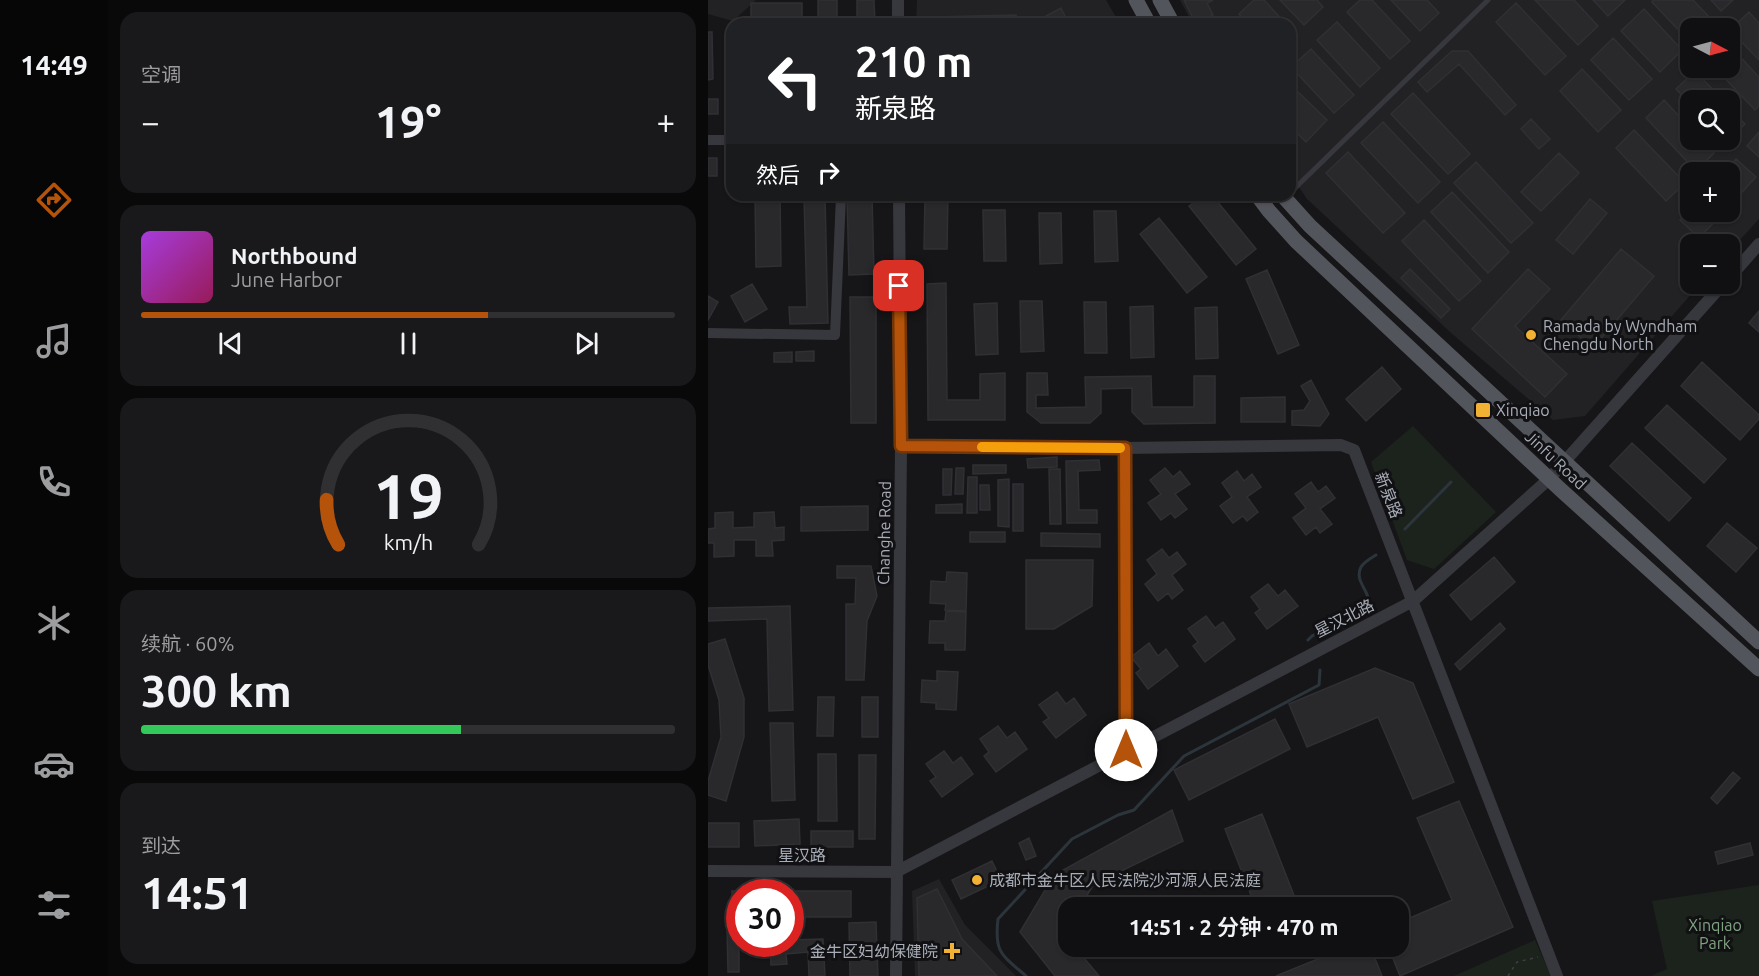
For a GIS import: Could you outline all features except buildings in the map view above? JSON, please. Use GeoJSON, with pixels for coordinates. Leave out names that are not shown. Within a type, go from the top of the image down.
{"type":"FeatureCollection","features":[{"type":"Feature","properties":{"kind":"main road"},"geometry":{"type":"LineString","coordinates":[[1136,0],[1146,18]]}},
{"type":"Feature","properties":{"kind":"main road"},"geometry":{"type":"LineString","coordinates":[[1160,0],[1170,18]]}},
{"type":"Feature","properties":{"kind":"main road","name":"Jinfu Road"},"geometry":{"type":"LineString","coordinates":[[1262,201],[1296,241],[1549,479],[1759,669]]}},
{"type":"Feature","properties":{"kind":"main road","name":"Jinfu Road"},"geometry":{"type":"LineString","coordinates":[[1291,201],[1311,226],[1759,642]]}},
{"type":"Feature","properties":{"kind":"street"},"geometry":{"type":"LineString","coordinates":[[898,0],[898,18]]}},
{"type":"Feature","properties":{"kind":"street"},"geometry":{"type":"LineString","coordinates":[[708,140],[726,140]]}},
{"type":"Feature","properties":{"kind":"street"},"geometry":{"type":"LineString","coordinates":[[708,333],[835,335],[841,201]]}},
{"type":"Feature","properties":{"kind":"street","name":"Changhe Road"},"geometry":{"type":"LineString","coordinates":[[896,976],[901,446],[898,201]]}},
{"type":"Feature","properties":{"kind":"street"},"geometry":{"type":"LineString","coordinates":[[1740,266],[1759,244]]}},
{"type":"Feature","properties":{"kind":"street","name":"星汉北路"},"geometry":{"type":"LineString","coordinates":[[896,872],[1413,601],[1549,479],[1714,294]]}},
{"type":"Feature","properties":{"kind":"street","name":"新泉路"},"geometry":{"type":"LineString","coordinates":[[901,446],[1125,448],[1341,445],[1354,450],[1557,976]]}},
{"type":"Feature","properties":{"kind":"street"},"geometry":{"type":"LineString","coordinates":[[1125,448],[1126,750]]}},
{"type":"Feature","properties":{"kind":"street","name":"星汉路"},"geometry":{"type":"LineString","coordinates":[[708,871],[896,872]]}},
{"type":"Feature","properties":{"kind":"lane"},"geometry":{"type":"LineString","coordinates":[[1296,185],[1488,0]]}},
{"type":"Feature","properties":{"kind":"path"},"geometry":{"type":"LineString","coordinates":[[1508,976],[1517,962],[1549,954]]}},
{"type":"Feature","properties":{"kind":"shaded area"},"geometry":{"type":"Polygon","coordinates":[[[708,0],[756,0],[736,18],[726,19],[708,14],[708,0]]]}},
{"type":"Feature","properties":{"kind":"shaded area"},"geometry":{"type":"Polygon","coordinates":[[[917,0],[1106,0],[1116,18],[916,18],[917,0]]]}},
{"type":"Feature","properties":{"kind":"shaded area"},"geometry":{"type":"Polygon","coordinates":[[[1180,0],[1759,0],[1759,219],[1740,240],[1740,234],[1680,234],[1680,294],[1691,294],[1585,416],[1553,420],[1450,332],[1307,199],[1296,183],[1296,18],[1190,18],[1180,0]]]}},
{"type":"Feature","properties":{"kind":"shaded area","name":"金牛区妇幼保健院"},"geometry":{"type":"Polygon","coordinates":[[[939,879],[965,925],[1016,976],[915,976],[912,891],[939,879]]]}},
{"type":"Feature","properties":{"kind":"green space"},"geometry":{"type":"Polygon","coordinates":[[[1413,426],[1496,512],[1434,569],[1407,560],[1371,462],[1413,426]]]}},
{"type":"Feature","properties":{"kind":"green space","name":"Xinqiao Park"},"geometry":{"type":"Polygon","coordinates":[[[1759,885],[1759,976],[1651,976],[1667,969],[1652,901],[1759,885]]]}},
{"type":"Feature","properties":{"kind":"green space"},"geometry":{"type":"Polygon","coordinates":[[[1535,940],[1551,976],[1454,976],[1535,940]]]}},
{"type":"Feature","properties":{"kind":"waterway"},"geometry":{"type":"LineString","coordinates":[[1405,529],[1451,482]]}},
{"type":"Feature","properties":{"kind":"waterway"},"geometry":{"type":"LineString","coordinates":[[1308,640],[1364,611],[1369,600],[1359,573],[1364,563],[1376,555]]}},
{"type":"Feature","properties":{"kind":"waterway"},"geometry":{"type":"LineString","coordinates":[[1026,976],[1006,958],[999,946],[998,919],[1072,839],[1118,815],[1134,810],[1184,756],[1319,685],[1320,670]]}},
{"type":"Feature","properties":{"kind":"slow traffic"},"geometry":{"type":"LineString","coordinates":[[982,447],[1120,448]]}},
{"type":"Feature","properties":{"kind":"place","name":"Ramada by Wyndham Chengdu North"},"geometry":{"type":"Point","coordinates":[1531,335]}},
{"type":"Feature","properties":{"kind":"place","name":"Xinqiao"},"geometry":{"type":"Point","coordinates":[1483,410]}},
{"type":"Feature","properties":{"kind":"place","name":"成都市金牛区人民法院沙河源人民法庭"},"geometry":{"type":"Point","coordinates":[977,880]}},
{"type":"Feature","properties":{"kind":"place","name":"金牛区妇幼保健院"},"geometry":{"type":"Point","coordinates":[952,951]}},
{"type":"Feature","properties":{"kind":"route"},"geometry":{"type":"LineString","coordinates":[[899,286],[901,446],[1125,448],[1126,750]]}}]}
